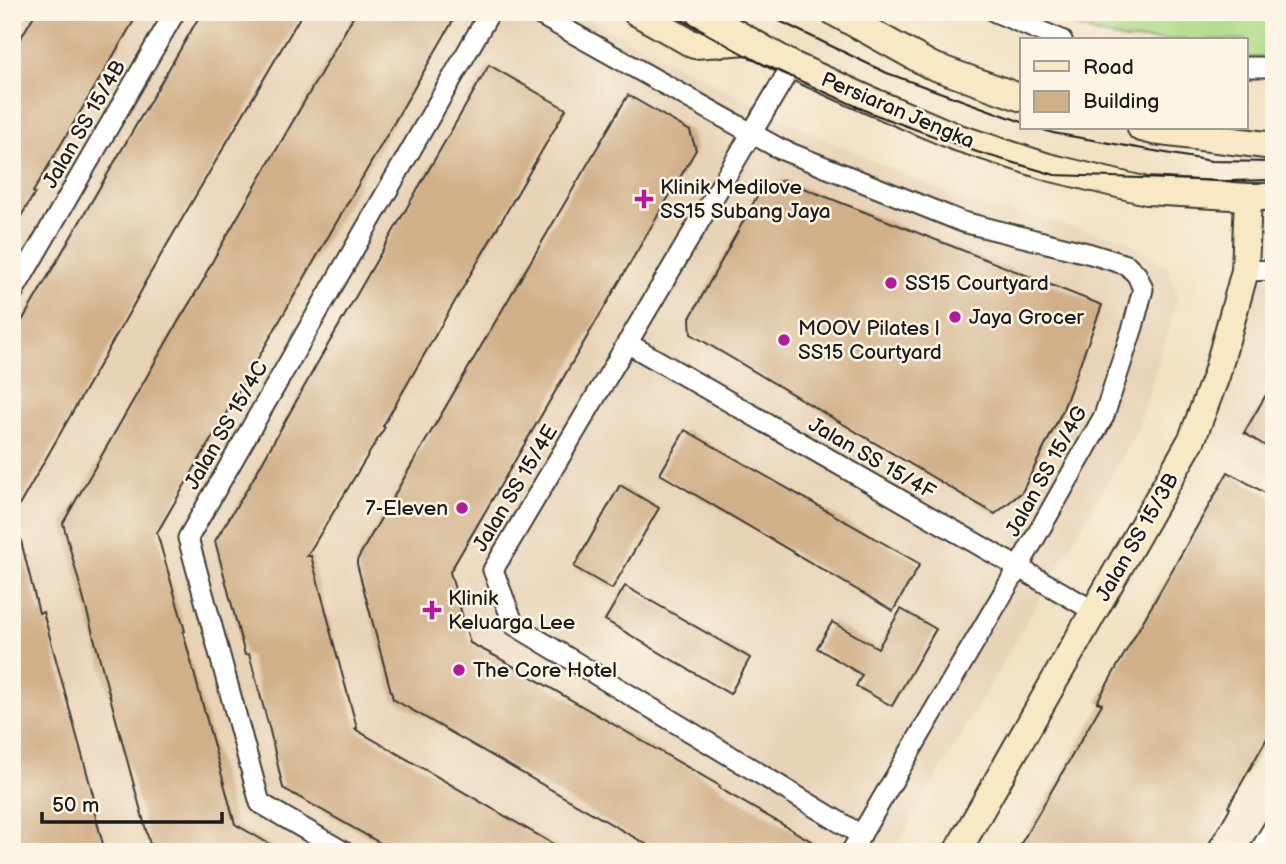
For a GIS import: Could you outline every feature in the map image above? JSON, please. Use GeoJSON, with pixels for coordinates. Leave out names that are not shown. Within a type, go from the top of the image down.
{"type":"FeatureCollection","features":[{"type":"Feature","properties":{"kind":"main road"},"geometry":{"type":"LineString","coordinates":[[636,12],[694,45],[748,41]]}},
{"type":"Feature","properties":{"kind":"main road","name":"Persiaran Jengka"},"geometry":{"type":"LineString","coordinates":[[699,12],[792,65],[956,137],[1048,167],[1147,191],[1261,197]]}},
{"type":"Feature","properties":{"kind":"main road"},"geometry":{"type":"LineString","coordinates":[[847,16],[930,65],[1020,96]]}},
{"type":"Feature","properties":{"kind":"main road"},"geometry":{"type":"LineString","coordinates":[[1156,130],[1274,146]]}},
{"type":"Feature","properties":{"kind":"main road","name":"Jalan SS 15/3B"},"geometry":{"type":"LineString","coordinates":[[957,852],[1192,439],[1216,376],[1245,271],[1261,197]]}},
{"type":"Feature","properties":{"kind":"street","name":"Jalan SS 15/4B"},"geometry":{"type":"LineString","coordinates":[[12,294],[175,12]]}},
{"type":"Feature","properties":{"kind":"street","name":"Jalan SS 15/4C"},"geometry":{"type":"LineString","coordinates":[[344,852],[260,803],[188,538],[490,12]]}},
{"type":"Feature","properties":{"kind":"street","name":"Jalan SS 15/4G"},"geometry":{"type":"LineString","coordinates":[[535,12],[780,149],[963,222],[1127,265],[1137,275],[1143,289],[1104,416],[856,843]]}},
{"type":"Feature","properties":{"kind":"street"},"geometry":{"type":"LineString","coordinates":[[995,12],[1057,38]]}},
{"type":"Feature","properties":{"kind":"street","name":"Jalan SS 15/4E"},"geometry":{"type":"LineString","coordinates":[[792,65],[492,570],[514,625],[856,843]]}},
{"type":"Feature","properties":{"kind":"street"},"geometry":{"type":"LineString","coordinates":[[1248,67],[1274,67]]}},
{"type":"Feature","properties":{"kind":"street"},"geometry":{"type":"LineString","coordinates":[[1245,271],[1274,270]]}},
{"type":"Feature","properties":{"kind":"street","name":"Jalan SS 15/4F"},"geometry":{"type":"LineString","coordinates":[[627,343],[1094,611]]}},
{"type":"Feature","properties":{"kind":"street"},"geometry":{"type":"LineString","coordinates":[[1259,852],[1274,827]]}},
{"type":"Feature","properties":{"kind":"shaded area"},"geometry":{"type":"Polygon","coordinates":[[[12,12],[575,12],[794,125],[968,203],[1123,238],[1167,266],[1178,297],[1137,431],[893,852],[12,852],[12,12]]]}},
{"type":"Feature","properties":{"kind":"shaded area"},"geometry":{"type":"Polygon","coordinates":[[[1257,279],[1274,279],[1274,476],[1207,441],[1235,364],[1257,279]]]}},
{"type":"Feature","properties":{"kind":"green space"},"geometry":{"type":"Polygon","coordinates":[[[1036,12],[1274,12],[1274,57],[1248,58],[1248,38],[1118,38],[1094,33],[1036,12]]]}},
{"type":"Feature","properties":{"kind":"building"},"geometry":{"type":"Polygon","coordinates":[[[36,12],[139,12],[12,231],[12,53],[36,12]]]}},
{"type":"Feature","properties":{"kind":"building"},"geometry":{"type":"Polygon","coordinates":[[[202,12],[303,12],[144,284],[12,518],[12,338],[202,12]]]}},
{"type":"Feature","properties":{"kind":"building"},"geometry":{"type":"Polygon","coordinates":[[[356,12],[458,12],[157,533],[235,824],[283,852],[152,852],[63,523],[356,12]]]}},
{"type":"Feature","properties":{"kind":"building"},"geometry":{"type":"Polygon","coordinates":[[[489,65],[566,109],[383,426],[385,427],[307,556],[311,556],[357,728],[355,729],[567,852],[396,852],[283,788],[249,654],[245,655],[215,541],[489,65]]]}},
{"type":"Feature","properties":{"kind":"building"},"geometry":{"type":"Polygon","coordinates":[[[628,95],[690,131],[696,150],[450,572],[470,643],[830,852],[660,852],[393,699],[357,560],[628,95]]]}},
{"type":"Feature","properties":{"kind":"building"},"geometry":{"type":"Polygon","coordinates":[[[783,180],[1102,305],[1062,412],[1022,492],[995,514],[691,334],[690,318],[761,189],[783,180]]]}},
{"type":"Feature","properties":{"kind":"building"},"geometry":{"type":"Polygon","coordinates":[[[1274,381],[1274,451],[1244,433],[1274,381]]]}},
{"type":"Feature","properties":{"kind":"building"},"geometry":{"type":"Polygon","coordinates":[[[685,430],[920,564],[893,611],[660,474],[685,430]]]}},
{"type":"Feature","properties":{"kind":"building"},"geometry":{"type":"Polygon","coordinates":[[[1228,472],[1274,498],[1274,726],[1228,807],[1230,808],[1204,852],[1016,852],[1102,704],[1097,702],[1228,472]]]}},
{"type":"Feature","properties":{"kind":"building"},"geometry":{"type":"Polygon","coordinates":[[[620,485],[659,508],[612,589],[574,567],[620,485]]]}},
{"type":"Feature","properties":{"kind":"building"},"geometry":{"type":"Polygon","coordinates":[[[12,533],[19,533],[39,613],[43,612],[96,806],[93,807],[105,852],[12,852],[12,533]]]}},
{"type":"Feature","properties":{"kind":"building"},"geometry":{"type":"Polygon","coordinates":[[[625,586],[750,658],[730,694],[605,620],[625,586]]]}},
{"type":"Feature","properties":{"kind":"building"},"geometry":{"type":"Polygon","coordinates":[[[901,609],[936,629],[892,706],[856,686],[862,675],[817,648],[832,622],[878,648],[901,609]]]}},
{"type":"Feature","properties":{"kind":"tram line"},"geometry":{"type":"LineString","coordinates":[[668,12],[752,59],[871,113],[977,152],[1055,175],[1225,181],[1274,180]]}},
{"type":"Feature","properties":{"kind":"tram line"},"geometry":{"type":"LineString","coordinates":[[761,12],[887,73],[1020,121]]}},
{"type":"Feature","properties":{"kind":"tram line"},"geometry":{"type":"LineString","coordinates":[[1044,130],[1211,161],[1274,162]]}},
{"type":"Feature","properties":{"kind":"place","name":"Klinik Medilove SS15 Subang Jaya"},"geometry":{"type":"Point","coordinates":[644,199]}},
{"type":"Feature","properties":{"kind":"place","name":"SS15 Courtyard"},"geometry":{"type":"Point","coordinates":[891,283]}},
{"type":"Feature","properties":{"kind":"place","name":"Jaya Grocer"},"geometry":{"type":"Point","coordinates":[955,317]}},
{"type":"Feature","properties":{"kind":"place","name":"MOOV Pilates | SS15 Courtyard"},"geometry":{"type":"Point","coordinates":[784,340]}},
{"type":"Feature","properties":{"kind":"place","name":"7-Eleven"},"geometry":{"type":"Point","coordinates":[462,508]}},
{"type":"Feature","properties":{"kind":"place","name":"Klinik Keluarga Lee"},"geometry":{"type":"Point","coordinates":[432,610]}},
{"type":"Feature","properties":{"kind":"place","name":"The Core Hotel"},"geometry":{"type":"Point","coordinates":[459,670]}}]}
